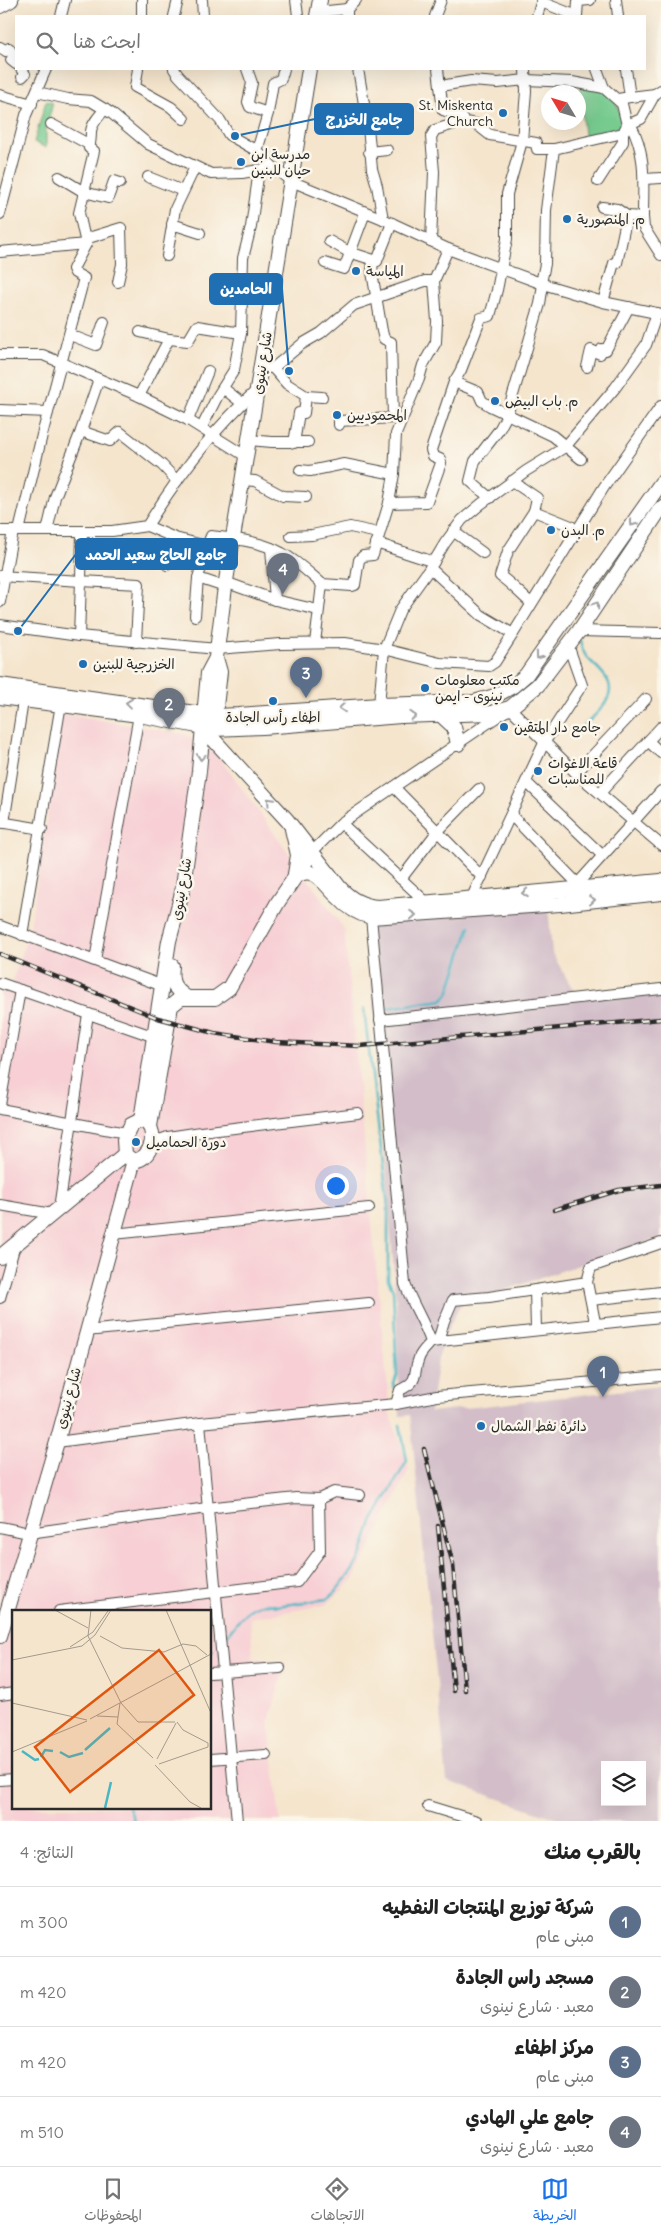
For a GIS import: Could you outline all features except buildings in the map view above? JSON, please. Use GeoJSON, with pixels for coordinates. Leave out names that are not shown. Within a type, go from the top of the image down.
{"type":"FeatureCollection","features":[{"type":"Feature","properties":{"kind":"main road"},"geometry":{"type":"LineString","coordinates":[[0,6],[10,0]]}},
{"type":"Feature","properties":{"kind":"main road","name":"شارع نينوى"},"geometry":{"type":"LineString","coordinates":[[209,722],[208,673],[216,654],[225,585],[257,390],[267,367],[309,70]]}},
{"type":"Feature","properties":{"kind":"main road"},"geometry":{"type":"LineString","coordinates":[[0,685],[209,722],[239,715],[296,718],[379,705],[474,702],[495,696],[513,686],[526,675],[661,483]]}},
{"type":"Feature","properties":{"kind":"main road"},"geometry":{"type":"LineString","coordinates":[[0,697],[209,722],[491,713],[510,708],[538,684],[579,631],[661,508]]}},
{"type":"Feature","properties":{"kind":"main road","name":"شارع نينوى"},"geometry":{"type":"LineString","coordinates":[[145,1123],[169,941],[182,893],[209,722],[219,690],[220,668],[216,654]]}},
{"type":"Feature","properties":{"kind":"main road"},"geometry":{"type":"LineString","coordinates":[[219,690],[229,707],[239,715]]}},
{"type":"Feature","properties":{"kind":"main road"},"geometry":{"type":"LineString","coordinates":[[442,715],[454,727],[458,744]]}},
{"type":"Feature","properties":{"kind":"main road"},"geometry":{"type":"LineString","coordinates":[[209,722],[313,851],[353,905],[378,907],[574,887],[661,881]]}},
{"type":"Feature","properties":{"kind":"main road"},"geometry":{"type":"LineString","coordinates":[[287,820],[294,834],[297,848],[294,878]]}},
{"type":"Feature","properties":{"kind":"main road"},"geometry":{"type":"LineString","coordinates":[[0,1257],[56,1211],[130,1157],[145,1156],[151,1143],[152,1132],[145,1123],[169,1010],[178,1000],[186,997],[214,998],[228,988],[294,878],[313,851]]}},
{"type":"Feature","properties":{"kind":"main road"},"geometry":{"type":"LineString","coordinates":[[294,878],[308,872],[318,875],[353,905],[371,917],[560,904],[661,893]]}},
{"type":"Feature","properties":{"kind":"main road"},"geometry":{"type":"LineString","coordinates":[[173,931],[175,940],[171,978],[174,988],[186,997]]}},
{"type":"Feature","properties":{"kind":"main road"},"geometry":{"type":"LineString","coordinates":[[130,1157],[124,1144],[126,1134],[131,1125],[145,1123]]}},
{"type":"Feature","properties":{"kind":"main road","name":"شارع نينوى"},"geometry":{"type":"LineString","coordinates":[[0,1636],[57,1442],[113,1234],[130,1157]]}},
{"type":"Feature","properties":{"kind":"street"},"geometry":{"type":"LineString","coordinates":[[142,0],[142,15]]}},
{"type":"Feature","properties":{"kind":"street"},"geometry":{"type":"LineString","coordinates":[[174,15],[178,0]]}},
{"type":"Feature","properties":{"kind":"street"},"geometry":{"type":"LineString","coordinates":[[202,0],[202,15]]}},
{"type":"Feature","properties":{"kind":"street"},"geometry":{"type":"LineString","coordinates":[[296,0],[298,15]]}},
{"type":"Feature","properties":{"kind":"street"},"geometry":{"type":"LineString","coordinates":[[319,10],[347,13],[356,0]]}},
{"type":"Feature","properties":{"kind":"street"},"geometry":{"type":"LineString","coordinates":[[435,15],[441,0]]}},
{"type":"Feature","properties":{"kind":"street"},"geometry":{"type":"LineString","coordinates":[[577,15],[578,1],[590,0]]}},
{"type":"Feature","properties":{"kind":"street"},"geometry":{"type":"LineString","coordinates":[[616,0],[618,15]]}},
{"type":"Feature","properties":{"kind":"street"},"geometry":{"type":"LineString","coordinates":[[61,15],[63,1]]}},
{"type":"Feature","properties":{"kind":"street"},"geometry":{"type":"LineString","coordinates":[[537,15],[542,1],[575,15]]}},
{"type":"Feature","properties":{"kind":"street"},"geometry":{"type":"LineString","coordinates":[[0,47],[6,52],[9,48],[14,56],[12,60],[15,63]]}},
{"type":"Feature","properties":{"kind":"street"},"geometry":{"type":"LineString","coordinates":[[0,214],[26,115],[46,70]]}},
{"type":"Feature","properties":{"kind":"street"},"geometry":{"type":"LineString","coordinates":[[138,70],[135,87],[171,107],[184,119]]}},
{"type":"Feature","properties":{"kind":"street"},"geometry":{"type":"LineString","coordinates":[[175,70],[220,120],[229,135],[257,151],[273,167],[292,181],[448,249],[502,269],[603,302],[659,313],[646,345],[614,388],[565,447],[512,481],[462,520],[453,531],[432,565],[400,610],[384,649],[379,705]]}},
{"type":"Feature","properties":{"kind":"street"},"geometry":{"type":"LineString","coordinates":[[247,70],[252,83],[248,102],[250,107],[268,113]]}},
{"type":"Feature","properties":{"kind":"street"},"geometry":{"type":"LineString","coordinates":[[257,151],[268,113],[273,83],[281,79],[285,70]]}},
{"type":"Feature","properties":{"kind":"street"},"geometry":{"type":"LineString","coordinates":[[358,70],[368,128],[369,152],[387,221],[377,261]]}},
{"type":"Feature","properties":{"kind":"street"},"geometry":{"type":"LineString","coordinates":[[438,70],[443,110],[461,116],[464,122],[476,124],[490,135],[536,143],[537,149],[554,149],[625,129],[641,119],[658,92]]}},
{"type":"Feature","properties":{"kind":"street"},"geometry":{"type":"LineString","coordinates":[[389,503],[427,502],[441,463],[440,459],[434,456],[431,450],[454,382],[481,318],[490,316],[502,269],[507,239],[507,194],[522,140],[525,70]]}},
{"type":"Feature","properties":{"kind":"street"},"geometry":{"type":"LineString","coordinates":[[597,70],[604,88]]}},
{"type":"Feature","properties":{"kind":"street"},"geometry":{"type":"LineString","coordinates":[[626,70],[630,97]]}},
{"type":"Feature","properties":{"kind":"street"},"geometry":{"type":"LineString","coordinates":[[440,86],[471,81],[498,83],[526,80],[572,82],[604,88],[622,104],[625,129],[623,142],[598,182]]}},
{"type":"Feature","properties":{"kind":"street"},"geometry":{"type":"LineString","coordinates":[[37,92],[68,99],[91,101],[148,144],[211,174],[242,173],[273,167]]}},
{"type":"Feature","properties":{"kind":"street"},"geometry":{"type":"LineString","coordinates":[[618,99],[658,92]]}},
{"type":"Feature","properties":{"kind":"street"},"geometry":{"type":"LineString","coordinates":[[0,95],[32,104]]}},
{"type":"Feature","properties":{"kind":"street"},"geometry":{"type":"LineString","coordinates":[[0,602],[2,576],[70,335],[84,278],[75,273],[73,269],[85,242],[79,213],[94,151],[89,148],[93,124],[104,109]]}},
{"type":"Feature","properties":{"kind":"street"},"geometry":{"type":"LineString","coordinates":[[431,241],[434,172],[431,137],[436,130],[457,123],[455,114]]}},
{"type":"Feature","properties":{"kind":"street"},"geometry":{"type":"LineString","coordinates":[[51,124],[90,145]]}},
{"type":"Feature","properties":{"kind":"street"},"geometry":{"type":"LineString","coordinates":[[625,129],[631,125],[642,149],[644,228],[661,255]]}},
{"type":"Feature","properties":{"kind":"street"},"geometry":{"type":"LineString","coordinates":[[490,498],[470,481],[474,461],[499,430],[507,415],[540,304],[545,264],[546,210],[554,149]]}},
{"type":"Feature","properties":{"kind":"street"},"geometry":{"type":"LineString","coordinates":[[369,152],[387,150]]}},
{"type":"Feature","properties":{"kind":"street"},"geometry":{"type":"LineString","coordinates":[[167,256],[175,209],[195,167]]}},
{"type":"Feature","properties":{"kind":"street"},"geometry":{"type":"LineString","coordinates":[[202,427],[234,370],[242,333],[244,258],[251,227],[259,170]]}},
{"type":"Feature","properties":{"kind":"street"},"geometry":{"type":"LineString","coordinates":[[148,177],[183,191]]}},
{"type":"Feature","properties":{"kind":"street"},"geometry":{"type":"LineString","coordinates":[[59,178],[84,192],[108,198],[114,181],[120,183]]}},
{"type":"Feature","properties":{"kind":"street"},"geometry":{"type":"LineString","coordinates":[[644,179],[661,178]]}},
{"type":"Feature","properties":{"kind":"street"},"geometry":{"type":"LineString","coordinates":[[602,207],[617,209],[627,216],[643,217]]}},
{"type":"Feature","properties":{"kind":"street"},"geometry":{"type":"LineString","coordinates":[[325,263],[344,269],[365,213]]}},
{"type":"Feature","properties":{"kind":"street"},"geometry":{"type":"LineString","coordinates":[[603,302],[614,263],[617,263],[619,258],[627,216]]}},
{"type":"Feature","properties":{"kind":"street"},"geometry":{"type":"LineString","coordinates":[[172,224],[200,233]]}},
{"type":"Feature","properties":{"kind":"street"},"geometry":{"type":"LineString","coordinates":[[0,252],[85,242],[121,228],[122,264],[118,282]]}},
{"type":"Feature","properties":{"kind":"street"},"geometry":{"type":"LineString","coordinates":[[329,241],[349,252],[377,261]]}},
{"type":"Feature","properties":{"kind":"street"},"geometry":{"type":"LineString","coordinates":[[196,616],[198,578],[211,536],[271,548],[298,563],[322,584],[355,585],[359,560],[363,556],[373,555],[389,503],[394,474],[396,434],[423,365],[436,342],[437,321],[434,281],[448,249]]}},
{"type":"Feature","properties":{"kind":"street"},"geometry":{"type":"LineString","coordinates":[[338,426],[339,421],[393,418],[391,342],[384,339],[378,296],[372,272],[373,261],[377,261]]}},
{"type":"Feature","properties":{"kind":"street"},"geometry":{"type":"LineString","coordinates":[[322,397],[306,396],[267,367],[321,333],[354,305],[425,281],[434,281]]}},
{"type":"Feature","properties":{"kind":"street"},"geometry":{"type":"LineString","coordinates":[[587,367],[591,350],[600,354],[602,348],[606,350],[629,307]]}},
{"type":"Feature","properties":{"kind":"street"},"geometry":{"type":"LineString","coordinates":[[70,335],[96,345],[104,322]]}},
{"type":"Feature","properties":{"kind":"street"},"geometry":{"type":"LineString","coordinates":[[140,332],[169,339],[188,341],[197,326],[242,333]]}},
{"type":"Feature","properties":{"kind":"street"},"geometry":{"type":"LineString","coordinates":[[139,396],[169,339]]}},
{"type":"Feature","properties":{"kind":"street"},"geometry":{"type":"LineString","coordinates":[[0,355],[43,355],[139,396],[188,420],[202,427],[225,445],[247,457]]}},
{"type":"Feature","properties":{"kind":"street"},"geometry":{"type":"LineString","coordinates":[[188,420],[208,371]]}},
{"type":"Feature","properties":{"kind":"street"},"geometry":{"type":"LineString","coordinates":[[47,531],[55,497],[99,379]]}},
{"type":"Feature","properties":{"kind":"street"},"geometry":{"type":"LineString","coordinates":[[454,382],[478,392],[482,401],[507,415],[553,436],[581,459]]}},
{"type":"Feature","properties":{"kind":"street"},"geometry":{"type":"LineString","coordinates":[[223,388],[242,403]]}},
{"type":"Feature","properties":{"kind":"street"},"geometry":{"type":"LineString","coordinates":[[147,526],[177,481],[212,435],[257,390]]}},
{"type":"Feature","properties":{"kind":"street"},"geometry":{"type":"LineString","coordinates":[[294,443],[299,413],[304,413],[306,396]]}},
{"type":"Feature","properties":{"kind":"street"},"geometry":{"type":"LineString","coordinates":[[0,625],[216,654],[315,643],[345,642],[384,649],[440,663],[489,666],[495,662],[513,634],[604,487],[661,406]]}},
{"type":"Feature","properties":{"kind":"street"},"geometry":{"type":"LineString","coordinates":[[0,410],[48,412]]}},
{"type":"Feature","properties":{"kind":"street"},"geometry":{"type":"LineString","coordinates":[[81,431],[110,441],[120,432],[162,465],[177,481]]}},
{"type":"Feature","properties":{"kind":"street"},"geometry":{"type":"LineString","coordinates":[[249,440],[308,442]]}},
{"type":"Feature","properties":{"kind":"street"},"geometry":{"type":"LineString","coordinates":[[300,470],[310,471],[344,464],[394,474]]}},
{"type":"Feature","properties":{"kind":"street"},"geometry":{"type":"LineString","coordinates":[[243,480],[255,481],[272,492],[283,496],[306,498]]}},
{"type":"Feature","properties":{"kind":"street"},"geometry":{"type":"LineString","coordinates":[[512,481],[537,498],[534,511],[508,551],[500,576],[512,584],[531,603]]}},
{"type":"Feature","properties":{"kind":"street"},"geometry":{"type":"LineString","coordinates":[[534,511],[571,526],[576,532]]}},
{"type":"Feature","properties":{"kind":"street"},"geometry":{"type":"LineString","coordinates":[[0,531],[112,531],[147,526],[175,538],[207,546]]}},
{"type":"Feature","properties":{"kind":"street"},"geometry":{"type":"LineString","coordinates":[[291,536],[312,535],[350,527],[377,538],[432,565],[481,615],[513,634]]}},
{"type":"Feature","properties":{"kind":"street"},"geometry":{"type":"LineString","coordinates":[[79,636],[82,531]]}},
{"type":"Feature","properties":{"kind":"street"},"geometry":{"type":"LineString","coordinates":[[453,531],[483,553]]}},
{"type":"Feature","properties":{"kind":"street"},"geometry":{"type":"LineString","coordinates":[[167,565],[175,538]]}},
{"type":"Feature","properties":{"kind":"street"},"geometry":{"type":"LineString","coordinates":[[271,548],[274,600]]}},
{"type":"Feature","properties":{"kind":"street"},"geometry":{"type":"LineString","coordinates":[[2,576],[139,584],[136,642]]}},
{"type":"Feature","properties":{"kind":"street"},"geometry":{"type":"LineString","coordinates":[[198,578],[274,600],[318,610]]}},
{"type":"Feature","properties":{"kind":"street"},"geometry":{"type":"LineString","coordinates":[[315,643],[322,584]]}},
{"type":"Feature","properties":{"kind":"street"},"geometry":{"type":"LineString","coordinates":[[579,631],[661,633]]}},
{"type":"Feature","properties":{"kind":"street"},"geometry":{"type":"LineString","coordinates":[[472,897],[544,743],[582,685],[568,645]]}},
{"type":"Feature","properties":{"kind":"street"},"geometry":{"type":"LineString","coordinates":[[576,773],[646,699]]}},
{"type":"Feature","properties":{"kind":"street"},"geometry":{"type":"LineString","coordinates":[[23,700],[2,822],[42,828]]}},
{"type":"Feature","properties":{"kind":"street"},"geometry":{"type":"LineString","coordinates":[[22,935],[42,828],[61,704]]}},
{"type":"Feature","properties":{"kind":"street"},"geometry":{"type":"LineString","coordinates":[[313,851],[341,823],[510,708],[576,773],[633,822],[659,841]]}},
{"type":"Feature","properties":{"kind":"street"},"geometry":{"type":"LineString","coordinates":[[95,960],[139,715]]}},
{"type":"Feature","properties":{"kind":"street"},"geometry":{"type":"LineString","coordinates":[[600,793],[661,727]]}},
{"type":"Feature","properties":{"kind":"street"},"geometry":{"type":"LineString","coordinates":[[648,742],[661,753]]}},
{"type":"Feature","properties":{"kind":"street"},"geometry":{"type":"LineString","coordinates":[[526,782],[602,855]]}},
{"type":"Feature","properties":{"kind":"street"},"geometry":{"type":"LineString","coordinates":[[394,787],[482,877]]}},
{"type":"Feature","properties":{"kind":"street"},"geometry":{"type":"LineString","coordinates":[[400,879],[437,832],[479,789]]}},
{"type":"Feature","properties":{"kind":"street"},"geometry":{"type":"LineString","coordinates":[[560,904],[661,791]]}},
{"type":"Feature","properties":{"kind":"street"},"geometry":{"type":"LineString","coordinates":[[511,815],[574,887]]}},
{"type":"Feature","properties":{"kind":"street"},"geometry":{"type":"LineString","coordinates":[[341,823],[426,902]]}},
{"type":"Feature","properties":{"kind":"street"},"geometry":{"type":"LineString","coordinates":[[371,917],[405,1284],[434,1342]]}},
{"type":"Feature","properties":{"kind":"street"},"geometry":{"type":"LineString","coordinates":[[0,926],[163,986]]}},
{"type":"Feature","properties":{"kind":"street"},"geometry":{"type":"LineString","coordinates":[[0,983],[155,1037]]}},
{"type":"Feature","properties":{"kind":"street"},"geometry":{"type":"LineString","coordinates":[[380,1020],[661,989]]}},
{"type":"Feature","properties":{"kind":"street"},"geometry":{"type":"LineString","coordinates":[[0,1105],[20,990]]}},
{"type":"Feature","properties":{"kind":"street"},"geometry":{"type":"LineString","coordinates":[[0,1205],[56,1211],[88,1014]]}},
{"type":"Feature","properties":{"kind":"street"},"geometry":{"type":"LineString","coordinates":[[0,1109],[126,1134]]}},
{"type":"Feature","properties":{"kind":"street"},"geometry":{"type":"LineString","coordinates":[[151,1143],[168,1137],[201,1132],[358,1114]]}},
{"type":"Feature","properties":{"kind":"street"},"geometry":{"type":"LineString","coordinates":[[113,1234],[369,1208]]}},
{"type":"Feature","properties":{"kind":"street"},"geometry":{"type":"LineString","coordinates":[[595,1322],[587,1282],[588,1271],[596,1264],[661,1243]]}},
{"type":"Feature","properties":{"kind":"street"},"geometry":{"type":"LineString","coordinates":[[0,1298],[15,1245]]}},
{"type":"Feature","properties":{"kind":"street"},"geometry":{"type":"LineString","coordinates":[[396,1404],[400,1390],[409,1386],[416,1376],[418,1358],[434,1342],[453,1300],[489,1297],[587,1282]]}},
{"type":"Feature","properties":{"kind":"street"},"geometry":{"type":"LineString","coordinates":[[535,1290],[536,1329]]}},
{"type":"Feature","properties":{"kind":"street"},"geometry":{"type":"LineString","coordinates":[[591,1300],[661,1292]]}},
{"type":"Feature","properties":{"kind":"street"},"geometry":{"type":"LineString","coordinates":[[86,1331],[369,1303]]}},
{"type":"Feature","properties":{"kind":"street"},"geometry":{"type":"LineString","coordinates":[[434,1342],[595,1322],[661,1316]]}},
{"type":"Feature","properties":{"kind":"street"},"geometry":{"type":"LineString","coordinates":[[57,1442],[200,1423],[396,1404],[437,1396],[661,1376]]}},
{"type":"Feature","properties":{"kind":"street"},"geometry":{"type":"LineString","coordinates":[[200,1423],[238,1821]]}},
{"type":"Feature","properties":{"kind":"street"},"geometry":{"type":"LineString","coordinates":[[0,1527],[29,1533],[207,1508],[296,1498],[319,1499],[334,1492],[360,1495]]}},
{"type":"Feature","properties":{"kind":"street"},"geometry":{"type":"LineString","coordinates":[[66,1610],[216,1590],[297,1582],[320,1551],[319,1499]]}},
{"type":"Feature","properties":{"kind":"street"},"geometry":{"type":"LineString","coordinates":[[211,1673],[280,1668]]}},
{"type":"Feature","properties":{"kind":"street"},"geometry":{"type":"LineString","coordinates":[[211,1759],[266,1754]]}},
{"type":"Feature","properties":{"kind":"street"},"geometry":{"type":"LineString","coordinates":[[428,1806],[477,1821]]}},
{"type":"Feature","properties":{"kind":"shaded area"},"geometry":{"type":"Polygon","coordinates":[[[63,714],[184,734],[216,753],[344,929],[390,1413],[409,1470],[354,1579],[326,1605],[250,1618],[253,1658],[286,1664],[269,1721],[280,1821],[0,1821],[0,989],[9,992],[30,928],[63,714]]]}},
{"type":"Feature","properties":{"kind":"shaded area"},"geometry":{"type":"Polygon","coordinates":[[[548,904],[552,953],[575,993],[661,987],[661,1237],[476,1300],[462,1301],[446,1333],[438,1359],[430,1412],[661,1386],[661,1821],[564,1821],[447,1781],[410,1415],[400,1416],[396,1299],[367,919],[548,904]]]}},
{"type":"Feature","properties":{"kind":"green space"},"geometry":{"type":"Polygon","coordinates":[[[586,86],[598,88],[613,98],[617,104],[624,130],[584,136],[583,130],[586,130],[586,86]]]}},
{"type":"Feature","properties":{"kind":"green space"},"geometry":{"type":"Polygon","coordinates":[[[46,101],[53,103],[46,129],[46,148],[34,142],[46,101]]]}},
{"type":"Feature","properties":{"kind":"waterway"},"geometry":{"type":"LineString","coordinates":[[577,732],[603,706],[608,699],[610,691],[609,683],[584,653],[580,640]]}},
{"type":"Feature","properties":{"kind":"waterway"},"geometry":{"type":"LineString","coordinates":[[387,1008],[442,1000],[448,994],[470,926]]}},
{"type":"Feature","properties":{"kind":"waterway"},"geometry":{"type":"LineString","coordinates":[[364,1009],[388,1207],[388,1279],[393,1290],[397,1375],[393,1387]]}},
{"type":"Feature","properties":{"kind":"waterway"},"geometry":{"type":"LineString","coordinates":[[226,1637],[241,1617],[253,1607],[268,1604],[277,1606],[327,1599],[353,1570],[362,1553],[372,1522],[407,1461],[400,1425]]}},
{"type":"Feature","properties":{"kind":"waterway"},"geometry":{"type":"LineString","coordinates":[[129,1808],[134,1821]]}},
{"type":"Feature","properties":{"kind":"railway"},"geometry":{"type":"LineString","coordinates":[[0,954],[158,1018],[214,1033],[276,1042],[360,1046],[661,1019]]}},
{"type":"Feature","properties":{"kind":"railway"},"geometry":{"type":"LineString","coordinates":[[554,1210],[619,1190],[661,1185]]}},
{"type":"Feature","properties":{"kind":"railway"},"geometry":{"type":"LineString","coordinates":[[424,1449],[453,1565],[465,1690]]}},
{"type":"Feature","properties":{"kind":"railway"},"geometry":{"type":"LineString","coordinates":[[438,1526],[454,1691]]}},
{"type":"Feature","properties":{"kind":"place","name":"St. Miskenta Church"},"geometry":{"type":"Point","coordinates":[503,113]}},
{"type":"Feature","properties":{"kind":"place","name":"جامع الخزرج"},"geometry":{"type":"Point","coordinates":[235,136]}},
{"type":"Feature","properties":{"kind":"place","name":"مدرسة ابن حيان للبنين"},"geometry":{"type":"Point","coordinates":[241,162]}},
{"type":"Feature","properties":{"kind":"place","name":"م. المنصورية"},"geometry":{"type":"Point","coordinates":[567,219]}},
{"type":"Feature","properties":{"kind":"place","name":"المياسة"},"geometry":{"type":"Point","coordinates":[356,271]}},
{"type":"Feature","properties":{"kind":"place","name":"الحامدين"},"geometry":{"type":"Point","coordinates":[289,371]}},
{"type":"Feature","properties":{"kind":"place","name":"م. باب البيض"},"geometry":{"type":"Point","coordinates":[495,401]}},
{"type":"Feature","properties":{"kind":"place","name":"المحموديين"},"geometry":{"type":"Point","coordinates":[337,415]}},
{"type":"Feature","properties":{"kind":"place","name":"م. البدن"},"geometry":{"type":"Point","coordinates":[551,530]}},
{"type":"Feature","properties":{"kind":"place","name":"جامع علي الهادي"},"geometry":{"type":"Point","coordinates":[283,594]}},
{"type":"Feature","properties":{"kind":"place","name":"جامع الحاج سعيد الحمد"},"geometry":{"type":"Point","coordinates":[18,631]}},
{"type":"Feature","properties":{"kind":"place","name":"الخزرجية للبنين"},"geometry":{"type":"Point","coordinates":[83,664]}},
{"type":"Feature","properties":{"kind":"place","name":"مكتب معلومات نينوى - ايمن"},"geometry":{"type":"Point","coordinates":[425,688]}},
{"type":"Feature","properties":{"kind":"place","name":"مركز اطفاء"},"geometry":{"type":"Point","coordinates":[306,698]}},
{"type":"Feature","properties":{"kind":"place","name":"اطفاء رأس الجادة"},"geometry":{"type":"Point","coordinates":[273,701]}},
{"type":"Feature","properties":{"kind":"place","name":"جامع دار المتقين"},"geometry":{"type":"Point","coordinates":[504,727]}},
{"type":"Feature","properties":{"kind":"place","name":"مسجد راس الجادة"},"geometry":{"type":"Point","coordinates":[169,729]}},
{"type":"Feature","properties":{"kind":"place","name":"قاعة الاغوات للمناسبات"},"geometry":{"type":"Point","coordinates":[538,771]}},
{"type":"Feature","properties":{"kind":"place","name":"دورة الحماميل"},"geometry":{"type":"Point","coordinates":[136,1142]}},
{"type":"Feature","properties":{"kind":"place","name":"شركة توزيع المنتجات النفطيه"},"geometry":{"type":"Point","coordinates":[603,1397]}},
{"type":"Feature","properties":{"kind":"place","name":"دائرة نفط الشمال"},"geometry":{"type":"Point","coordinates":[481,1426]}}]}
